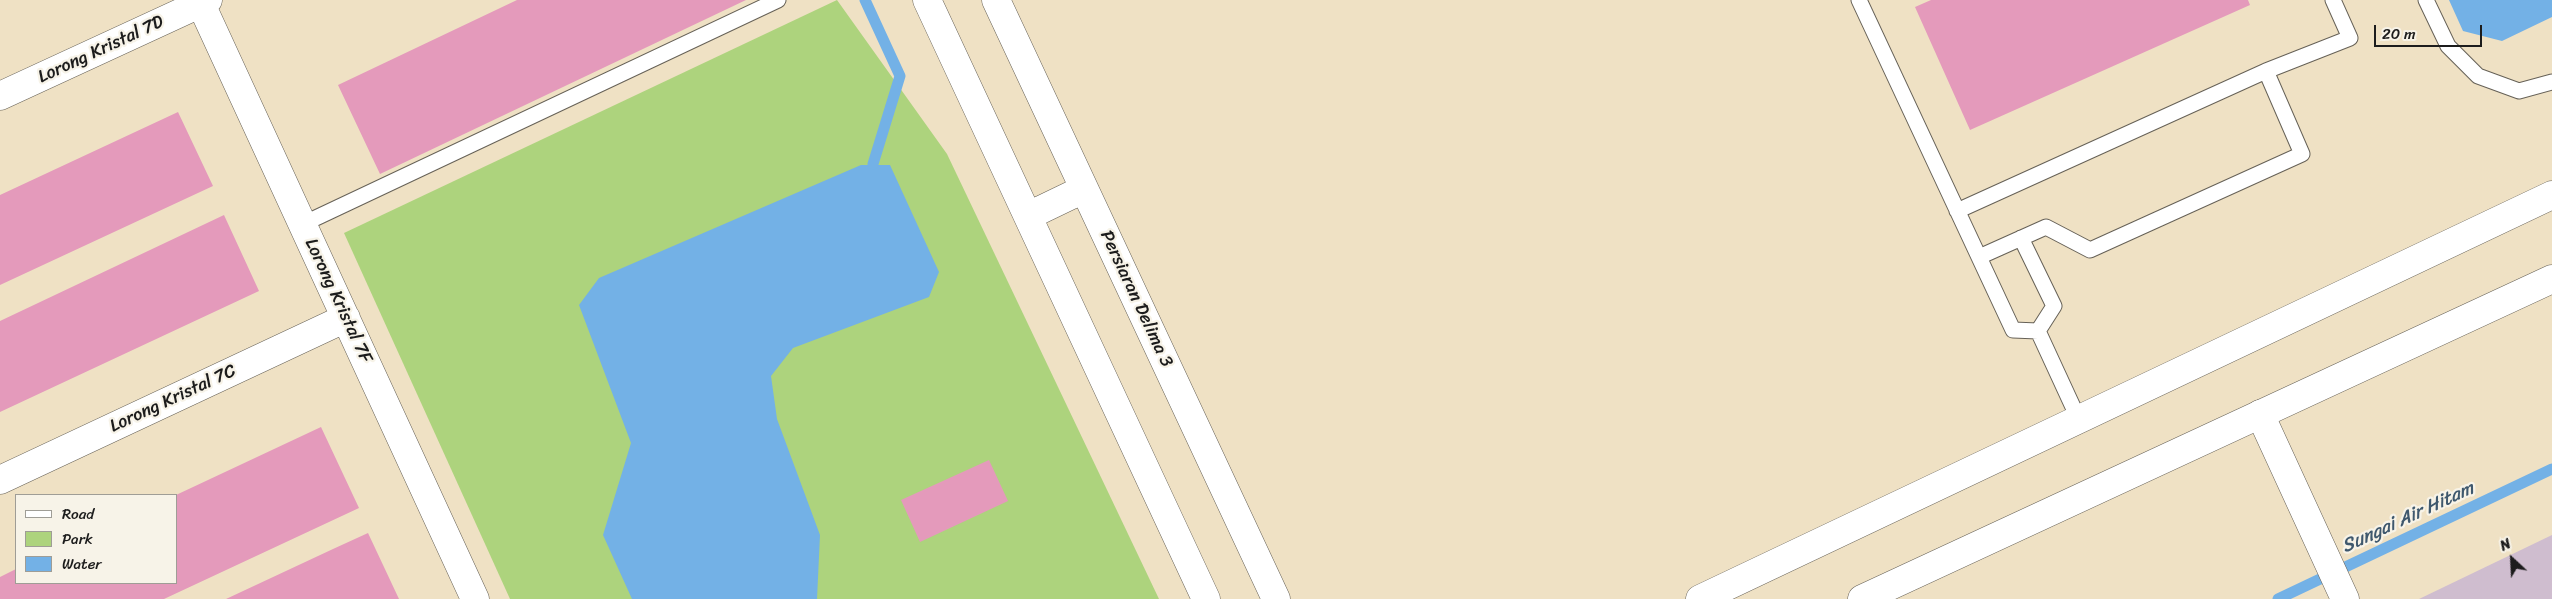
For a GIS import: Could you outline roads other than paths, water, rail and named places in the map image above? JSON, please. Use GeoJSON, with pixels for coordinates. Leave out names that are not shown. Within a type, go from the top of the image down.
{"type":"FeatureCollection","features":[{"type":"Feature","properties":{"kind":"street"},"geometry":{"type":"LineString","coordinates":[[927,0],[1206,599]]}},
{"type":"Feature","properties":{"kind":"street","name":"Persiaran Delima 3"},"geometry":{"type":"LineString","coordinates":[[996,0],[1276,599]]}},
{"type":"Feature","properties":{"kind":"street","name":"Lorong Kristal 7F"},"geometry":{"type":"LineString","coordinates":[[205,2],[303,224],[475,599]]}},
{"type":"Feature","properties":{"kind":"street","name":"Lorong Kristal 7D"},"geometry":{"type":"LineString","coordinates":[[0,96],[205,2]]}},
{"type":"Feature","properties":{"kind":"street"},"geometry":{"type":"LineString","coordinates":[[1028,216],[1084,189]]}},
{"type":"Feature","properties":{"kind":"street"},"geometry":{"type":"LineString","coordinates":[[1700,599],[2552,195]]}},
{"type":"Feature","properties":{"kind":"street"},"geometry":{"type":"LineString","coordinates":[[1862,599],[2552,279]]}},
{"type":"Feature","properties":{"kind":"street","name":"Lorong Kristal 7C"},"geometry":{"type":"LineString","coordinates":[[0,480],[346,318]]}},
{"type":"Feature","properties":{"kind":"street"},"geometry":{"type":"LineString","coordinates":[[2260,414],[2345,599]]}},
{"type":"Feature","properties":{"kind":"lane"},"geometry":{"type":"LineString","coordinates":[[303,224],[778,0]]}},
{"type":"Feature","properties":{"kind":"lane"},"geometry":{"type":"LineString","coordinates":[[1859,0],[2013,330],[2038,331]]}},
{"type":"Feature","properties":{"kind":"lane"},"geometry":{"type":"LineString","coordinates":[[1957,211],[2266,71],[2350,38],[2332,0]]}},
{"type":"Feature","properties":{"kind":"lane"},"geometry":{"type":"LineString","coordinates":[[2426,0],[2448,46],[2478,76],[2518,91],[2552,82]]}},
{"type":"Feature","properties":{"kind":"lane"},"geometry":{"type":"LineString","coordinates":[[1979,257],[2046,227],[2090,250],[2302,154],[2266,71]]}},
{"type":"Feature","properties":{"kind":"lane"},"geometry":{"type":"LineString","coordinates":[[2021,238],[2054,306],[2038,331]]}},
{"type":"Feature","properties":{"kind":"lane"},"geometry":{"type":"LineString","coordinates":[[2038,331],[2079,420]]}},
{"type":"Feature","properties":{"kind":"water"},"geometry":{"type":"Polygon","coordinates":[[[2449,0],[2552,0],[2552,17],[2502,41],[2463,31],[2449,0]]]}},
{"type":"Feature","properties":{"kind":"water"},"geometry":{"type":"Polygon","coordinates":[[[861,165],[890,165],[939,272],[929,297],[793,348],[771,376],[777,419],[820,535],[817,599],[632,599],[603,535],[631,443],[579,305],[599,278],[861,165]]]}},
{"type":"Feature","properties":{"kind":"waterway"},"geometry":{"type":"LineString","coordinates":[[865,0],[900,76],[873,164]]}},
{"type":"Feature","properties":{"kind":"waterway","name":"Sungai Air Hitam"},"geometry":{"type":"LineString","coordinates":[[2278,599],[2552,469]]}}]}
